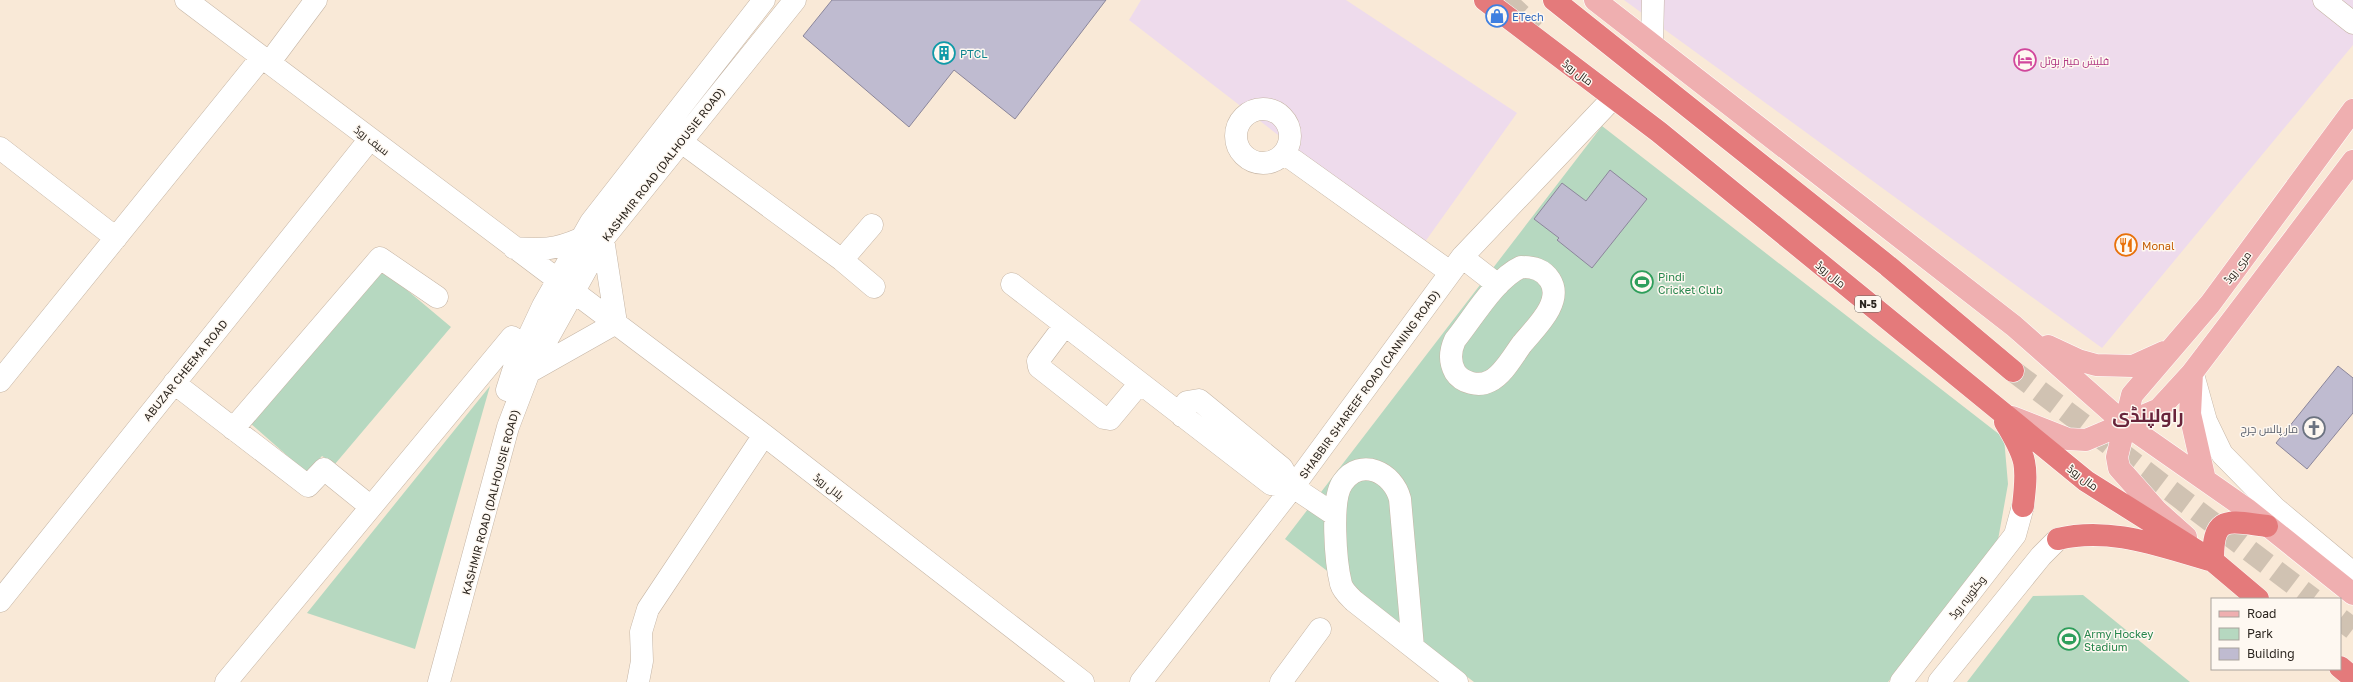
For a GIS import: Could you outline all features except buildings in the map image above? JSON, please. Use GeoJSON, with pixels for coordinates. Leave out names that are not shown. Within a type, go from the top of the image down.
{"type":"FeatureCollection","features":[{"type":"Feature","properties":{"kind":"highway","name":"مال روڈ"},"geometry":{"type":"LineString","coordinates":[[1485,0],[1659,132],[1998,411],[2086,481],[2213,561],[2257,598]]}},
{"type":"Feature","properties":{"kind":"highway"},"geometry":{"type":"LineString","coordinates":[[1554,0],[1888,266],[2013,371]]}},
{"type":"Feature","properties":{"kind":"highway"},"geometry":{"type":"LineString","coordinates":[[1998,411],[2019,446],[2026,467],[2023,506]]}},
{"type":"Feature","properties":{"kind":"highway"},"geometry":{"type":"LineString","coordinates":[[2058,539],[2079,534],[2103,533],[2134,539],[2213,561],[2213,538],[2216,531],[2221,526],[2230,523],[2267,526]]}},
{"type":"Feature","properties":{"kind":"highway"},"geometry":{"type":"LineString","coordinates":[[2341,668],[2353,678]]}},
{"type":"Feature","properties":{"kind":"main road"},"geometry":{"type":"LineString","coordinates":[[1595,0],[2014,326],[2125,424],[2206,480],[2353,594]]}},
{"type":"Feature","properties":{"kind":"main road","name":"مری روڈ"},"geometry":{"type":"LineString","coordinates":[[2213,561],[2157,511],[2119,468],[2116,457],[2135,389],[2210,304],[2353,110]]}},
{"type":"Feature","properties":{"kind":"main road"},"geometry":{"type":"LineString","coordinates":[[1998,411],[2068,439],[2086,440],[2159,409],[2192,373],[2353,161]]}},
{"type":"Feature","properties":{"kind":"main road"},"geometry":{"type":"LineString","coordinates":[[2014,326],[2059,352],[2096,365],[2133,366],[2171,349]]}},
{"type":"Feature","properties":{"kind":"main road"},"geometry":{"type":"LineString","coordinates":[[2192,373],[2190,414],[2206,480]]}},
{"type":"Feature","properties":{"kind":"street","name":"سیف روڈ"},"geometry":{"type":"LineString","coordinates":[[186,0],[565,286]]}},
{"type":"Feature","properties":{"kind":"street"},"geometry":{"type":"LineString","coordinates":[[0,381],[116,238],[316,0]]}},
{"type":"Feature","properties":{"kind":"street","name":"KASHMIR ROAD (DALHOUSIE ROAD)"},"geometry":{"type":"LineString","coordinates":[[440,682],[508,427],[565,286],[580,239],[764,0]]}},
{"type":"Feature","properties":{"kind":"street","name":"KASHMIR ROAD (DALHOUSIE ROAD)"},"geometry":{"type":"LineString","coordinates":[[425,682],[485,456],[514,368],[565,286],[680,140],[795,0]]}},
{"type":"Feature","properties":{"kind":"street"},"geometry":{"type":"LineString","coordinates":[[1652,44],[1653,0]]}},
{"type":"Feature","properties":{"kind":"street"},"geometry":{"type":"LineString","coordinates":[[2324,0],[2353,23]]}},
{"type":"Feature","properties":{"kind":"street","name":"SHABBIR SHAREEF ROAD (CANNING ROAD)"},"geometry":{"type":"LineString","coordinates":[[1141,682],[1294,487],[1456,265],[1613,98]]}},
{"type":"Feature","properties":{"kind":"street","name":"ABUZAR CHEEMA ROAD"},"geometry":{"type":"LineString","coordinates":[[0,601],[370,139]]}},
{"type":"Feature","properties":{"kind":"street"},"geometry":{"type":"LineString","coordinates":[[680,140],[842,260],[874,287]]}},
{"type":"Feature","properties":{"kind":"street"},"geometry":{"type":"LineString","coordinates":[[0,148],[116,238]]}},
{"type":"Feature","properties":{"kind":"street"},"geometry":{"type":"LineString","coordinates":[[1285,154],[1456,265],[1498,285]]}},
{"type":"Feature","properties":{"kind":"street"},"geometry":{"type":"LineString","coordinates":[[842,260],[872,225]]}},
{"type":"Feature","properties":{"kind":"street"},"geometry":{"type":"LineString","coordinates":[[529,372],[550,358],[616,323],[603,238]]}},
{"type":"Feature","properties":{"kind":"street"},"geometry":{"type":"LineString","coordinates":[[514,248],[543,250],[561,247],[580,239]]}},
{"type":"Feature","properties":{"kind":"street"},"geometry":{"type":"LineString","coordinates":[[233,429],[380,258],[437,297]]}},
{"type":"Feature","properties":{"kind":"street"},"geometry":{"type":"LineString","coordinates":[[1521,267],[1534,267],[1543,272],[1552,282],[1554,295],[1552,304],[1496,378],[1478,384],[1470,383],[1456,373],[1452,365],[1451,349],[1455,340],[1498,285],[1512,272],[1521,267]]}},
{"type":"Feature","properties":{"kind":"street"},"geometry":{"type":"LineString","coordinates":[[1012,284],[1271,484],[1294,487],[1335,515]]}},
{"type":"Feature","properties":{"kind":"street","name":"ہلال روڈ"},"geometry":{"type":"LineString","coordinates":[[565,286],[764,435],[1083,682]]}},
{"type":"Feature","properties":{"kind":"street"},"geometry":{"type":"LineString","coordinates":[[1064,325],[1038,361],[1039,367],[1104,418],[1110,419],[1140,383]]}},
{"type":"Feature","properties":{"kind":"street"},"geometry":{"type":"LineString","coordinates":[[226,682],[512,337]]}},
{"type":"Feature","properties":{"kind":"street"},"geometry":{"type":"LineString","coordinates":[[2192,373],[2206,421],[2222,454],[2275,508],[2353,572]]}},
{"type":"Feature","properties":{"kind":"street"},"geometry":{"type":"LineString","coordinates":[[174,383],[308,486],[324,469],[371,507]]}},
{"type":"Feature","properties":{"kind":"street"},"geometry":{"type":"LineString","coordinates":[[638,682],[642,661],[641,632],[648,609],[764,435]]}},
{"type":"Feature","properties":{"kind":"street"},"geometry":{"type":"LineString","coordinates":[[1412,647],[1400,498],[1397,487],[1384,473],[1371,470],[1357,472],[1342,483],[1336,499],[1335,515],[1342,586],[1354,601],[1453,681]]}},
{"type":"Feature","properties":{"kind":"street","name":"وکٹوریہ روڈ"},"geometry":{"type":"LineString","coordinates":[[1901,682],[2015,535],[2023,506]]}},
{"type":"Feature","properties":{"kind":"street"},"geometry":{"type":"LineString","coordinates":[[1939,682],[2041,556],[2058,539]]}},
{"type":"Feature","properties":{"kind":"street"},"geometry":{"type":"LineString","coordinates":[[1281,682],[1320,630]]}},
{"type":"Feature","properties":{"kind":"shaded area"},"geometry":{"type":"Polygon","coordinates":[[[1141,0],[1346,0],[1517,113],[1422,246],[1129,20],[1141,0]]]}},
{"type":"Feature","properties":{"kind":"shaded area"},"geometry":{"type":"Polygon","coordinates":[[[1624,0],[2353,0],[2353,45],[2102,348],[1624,0]]]}},
{"type":"Feature","properties":{"kind":"green space","name":"Pindi Cricket Club"},"geometry":{"type":"Polygon","coordinates":[[[1602,126],[2004,438],[2008,484],[1998,540],[1888,682],[1474,682],[1285,539],[1602,126]]]}},
{"type":"Feature","properties":{"kind":"green space"},"geometry":{"type":"Polygon","coordinates":[[[383,270],[451,327],[335,464],[322,456],[307,473],[250,423],[383,270]]]}},
{"type":"Feature","properties":{"kind":"green space"},"geometry":{"type":"Polygon","coordinates":[[[490,386],[415,649],[307,613],[490,386]]]}},
{"type":"Feature","properties":{"kind":"green space","name":"Army Hockey Stadium"},"geometry":{"type":"Polygon","coordinates":[[[2083,595],[2190,682],[1967,682],[2033,596],[2083,595]]]}},
{"type":"Feature","properties":{"kind":"tunnel"},"geometry":{"type":"LineString","coordinates":[[1505,0],[1536,29]]}},
{"type":"Feature","properties":{"kind":"tunnel"},"geometry":{"type":"LineString","coordinates":[[2013,371],[2312,598]]}},
{"type":"Feature","properties":{"kind":"tunnel"},"geometry":{"type":"LineString","coordinates":[[2341,620],[2353,629]]}},
{"type":"Feature","properties":{"kind":"place","name":"ETech"},"geometry":{"type":"Point","coordinates":[1497,16]}},
{"type":"Feature","properties":{"kind":"place","name":"PTCL"},"geometry":{"type":"Point","coordinates":[944,53]}},
{"type":"Feature","properties":{"kind":"place","name":"فلیش مینز ہوٹل"},"geometry":{"type":"Point","coordinates":[2025,60]}},
{"type":"Feature","properties":{"kind":"place","name":"Monal"},"geometry":{"type":"Point","coordinates":[2126,245]}},
{"type":"Feature","properties":{"kind":"place","name":"Pindi Cricket Club"},"geometry":{"type":"Point","coordinates":[1642,282]}},
{"type":"Feature","properties":{"kind":"place","name":"مار پالس چرچ"},"geometry":{"type":"Point","coordinates":[2314,428]}},
{"type":"Feature","properties":{"kind":"place","name":"Army Hockey Stadium"},"geometry":{"type":"Point","coordinates":[2069,639]}},
{"type":"Feature","properties":{"kind":"district","name":"راولپنڈی"},"geometry":{"type":"Point","coordinates":[2148,414]}}]}
